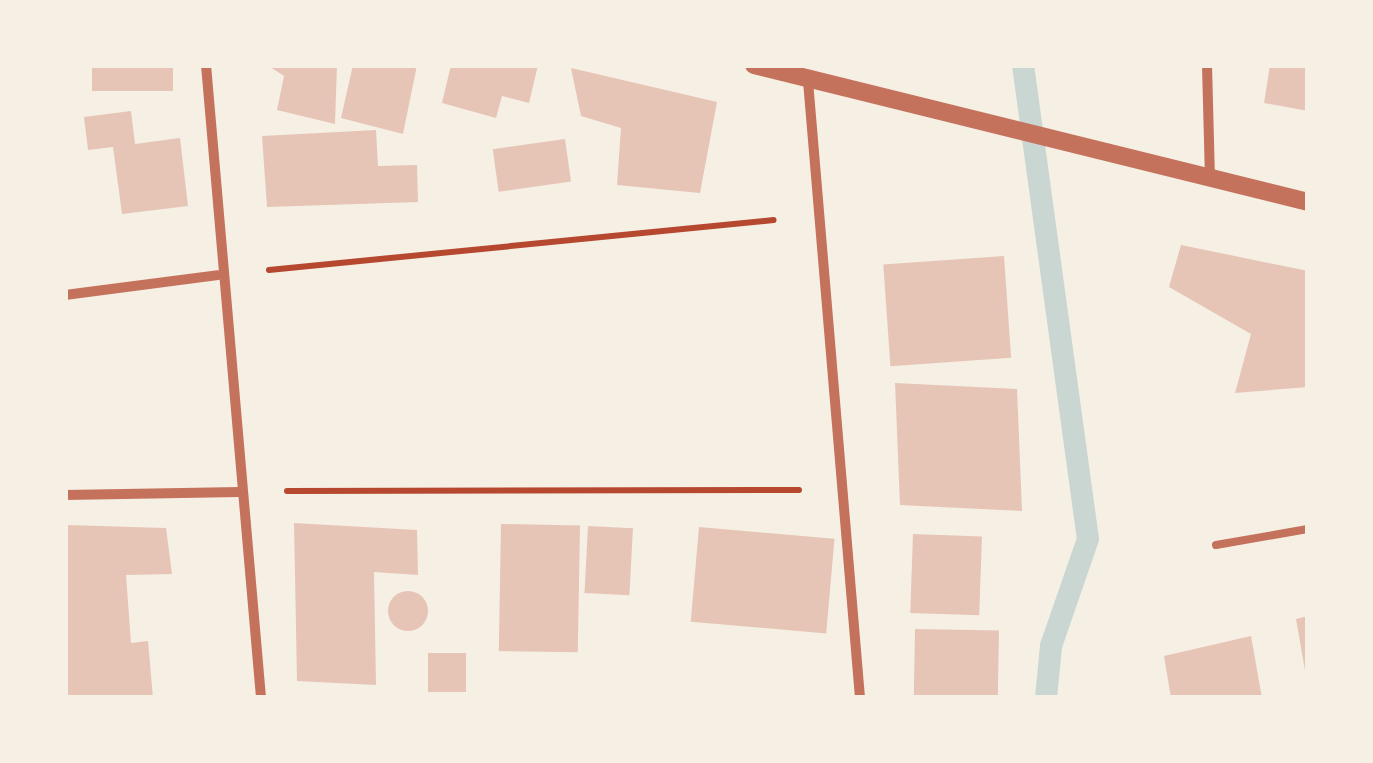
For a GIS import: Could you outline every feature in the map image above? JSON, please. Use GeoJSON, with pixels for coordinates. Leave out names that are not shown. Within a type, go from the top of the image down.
{"type":"FeatureCollection","features":[{"type":"Feature","properties":{"kind":"street"},"geometry":{"type":"LineString","coordinates":[[206,65],[218,275],[261,698]]}},
{"type":"Feature","properties":{"kind":"street"},"geometry":{"type":"LineString","coordinates":[[754,65],[1308,202]]}},
{"type":"Feature","properties":{"kind":"street"},"geometry":{"type":"LineString","coordinates":[[1207,65],[1210,180]]}},
{"type":"Feature","properties":{"kind":"street"},"geometry":{"type":"LineString","coordinates":[[808,81],[848,490],[860,698]]}},
{"type":"Feature","properties":{"kind":"street"},"geometry":{"type":"LineString","coordinates":[[65,295],[218,275]]}},
{"type":"Feature","properties":{"kind":"street"},"geometry":{"type":"LineString","coordinates":[[65,495],[240,492]]}},
{"type":"Feature","properties":{"kind":"lane"},"geometry":{"type":"LineString","coordinates":[[1216,544],[1308,529]]}},
{"type":"Feature","properties":{"kind":"path"},"geometry":{"type":"LineString","coordinates":[[218,275],[821,216]]}},
{"type":"Feature","properties":{"kind":"path"},"geometry":{"type":"LineString","coordinates":[[240,492],[848,490]]}},
{"type":"Feature","properties":{"kind":"building"},"geometry":{"type":"Polygon","coordinates":[[[92,65],[173,65],[173,91],[92,91],[92,65]]]}},
{"type":"Feature","properties":{"kind":"building"},"geometry":{"type":"Polygon","coordinates":[[[267,65],[337,65],[335,124],[277,110],[284,76],[267,65]]]}},
{"type":"Feature","properties":{"kind":"building"},"geometry":{"type":"Polygon","coordinates":[[[353,65],[417,65],[403,134],[341,118],[353,65]]]}},
{"type":"Feature","properties":{"kind":"building"},"geometry":{"type":"Polygon","coordinates":[[[451,65],[538,65],[529,103],[502,96],[496,118],[442,103],[451,65]]]}},
{"type":"Feature","properties":{"kind":"building"},"geometry":{"type":"Polygon","coordinates":[[[1270,65],[1308,65],[1308,111],[1264,103],[1270,65]]]}},
{"type":"Feature","properties":{"kind":"building"},"geometry":{"type":"Polygon","coordinates":[[[571,68],[717,102],[700,193],[617,185],[621,128],[581,116],[571,68]]]}},
{"type":"Feature","properties":{"kind":"building"},"geometry":{"type":"Polygon","coordinates":[[[131,111],[135,144],[180,138],[188,206],[122,214],[113,147],[88,150],[84,117],[131,111]]]}},
{"type":"Feature","properties":{"kind":"building"},"geometry":{"type":"Polygon","coordinates":[[[376,130],[378,166],[417,165],[418,202],[267,207],[262,136],[376,130]]]}},
{"type":"Feature","properties":{"kind":"building"},"geometry":{"type":"Polygon","coordinates":[[[565,139],[571,182],[499,192],[493,149],[565,139]]]}},
{"type":"Feature","properties":{"kind":"building"},"geometry":{"type":"Polygon","coordinates":[[[1181,245],[1308,271],[1308,387],[1235,393],[1251,334],[1169,287],[1181,245]]]}},
{"type":"Feature","properties":{"kind":"building"},"geometry":{"type":"Polygon","coordinates":[[[1004,256],[1011,358],[890,366],[883,264],[1004,256]]]}},
{"type":"Feature","properties":{"kind":"building"},"geometry":{"type":"Polygon","coordinates":[[[895,383],[1017,389],[1022,511],[900,505],[895,383]]]}},
{"type":"Feature","properties":{"kind":"building"},"geometry":{"type":"Polygon","coordinates":[[[294,523],[417,530],[418,575],[374,572],[376,685],[297,681],[294,523]]]}},
{"type":"Feature","properties":{"kind":"building"},"geometry":{"type":"Polygon","coordinates":[[[501,524],[580,525],[578,652],[499,651],[501,524]]]}},
{"type":"Feature","properties":{"kind":"building"},"geometry":{"type":"Polygon","coordinates":[[[65,525],[166,528],[172,574],[126,575],[131,643],[148,641],[153,698],[65,698],[65,525]]]}},
{"type":"Feature","properties":{"kind":"building"},"geometry":{"type":"Polygon","coordinates":[[[588,526],[633,528],[629,595],[584,593],[588,526]]]}},
{"type":"Feature","properties":{"kind":"building"},"geometry":{"type":"Polygon","coordinates":[[[699,527],[834,539],[826,633],[691,622],[699,527]]]}},
{"type":"Feature","properties":{"kind":"building"},"geometry":{"type":"Polygon","coordinates":[[[913,534],[982,536],[979,615],[910,613],[913,534]]]}},
{"type":"Feature","properties":{"kind":"building"},"geometry":{"type":"Polygon","coordinates":[[[408,591],[422,597],[428,611],[422,625],[408,631],[394,625],[388,611],[394,597],[408,591]]]}},
{"type":"Feature","properties":{"kind":"building"},"geometry":{"type":"Polygon","coordinates":[[[1308,616],[1308,676],[1306,676],[1296,619],[1308,616]]]}},
{"type":"Feature","properties":{"kind":"building"},"geometry":{"type":"Polygon","coordinates":[[[915,629],[999,630],[998,698],[914,698],[915,629]]]}},
{"type":"Feature","properties":{"kind":"building"},"geometry":{"type":"Polygon","coordinates":[[[1251,636],[1262,698],[1171,698],[1164,656],[1251,636]]]}},
{"type":"Feature","properties":{"kind":"building"},"geometry":{"type":"Polygon","coordinates":[[[428,653],[466,653],[466,692],[428,692],[428,653]]]}},
{"type":"Feature","properties":{"kind":"waterway"},"geometry":{"type":"LineString","coordinates":[[1023,65],[1088,539],[1051,646],[1046,698]]}}]}
